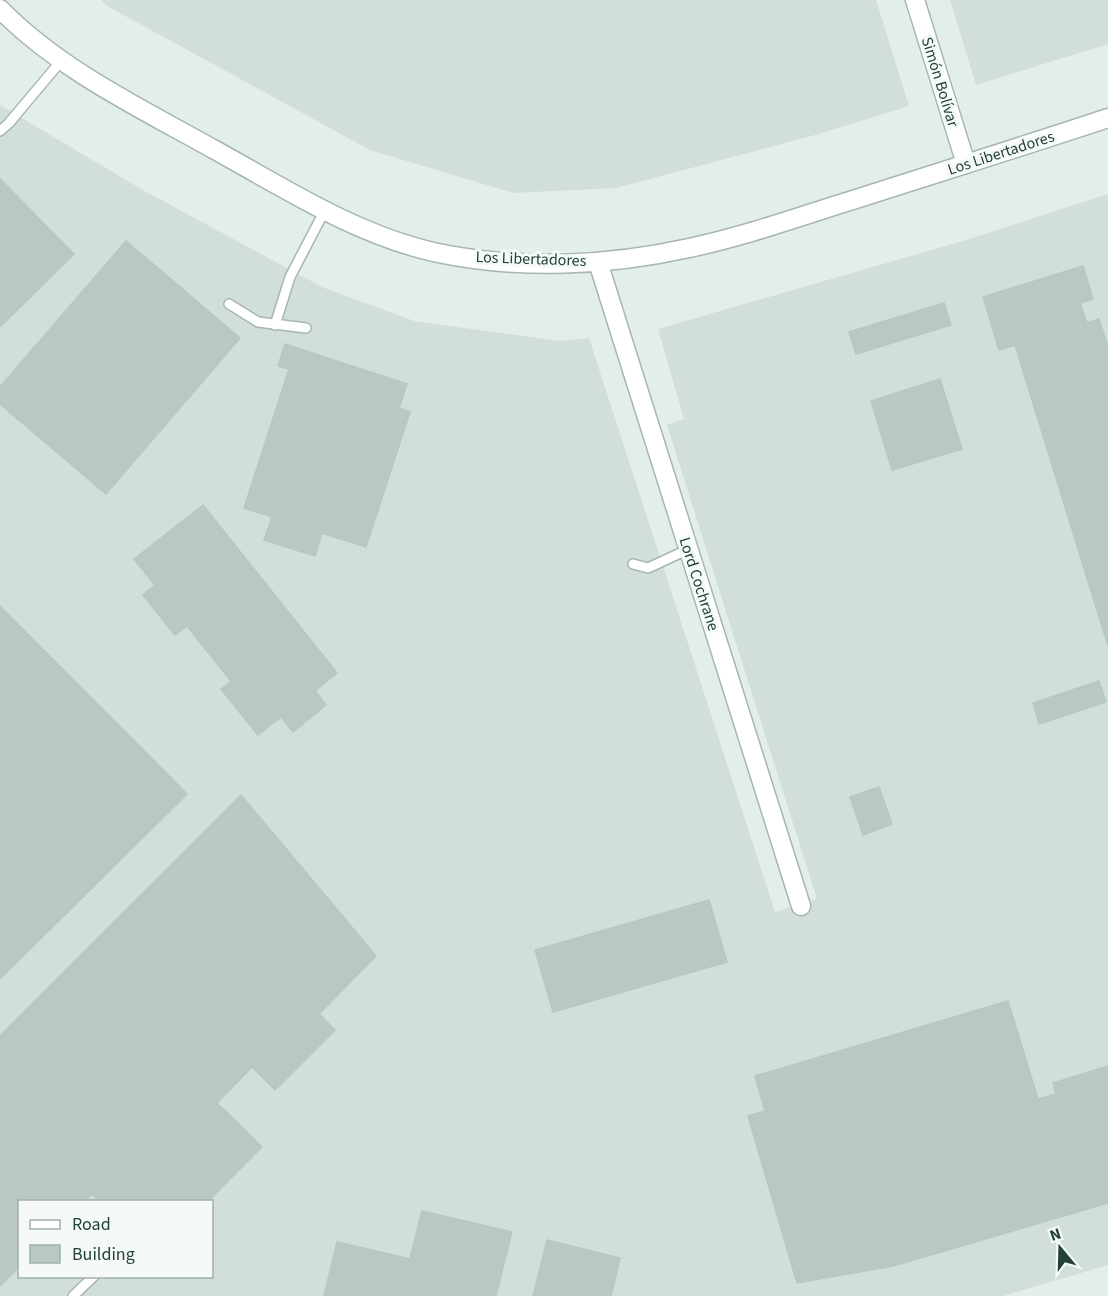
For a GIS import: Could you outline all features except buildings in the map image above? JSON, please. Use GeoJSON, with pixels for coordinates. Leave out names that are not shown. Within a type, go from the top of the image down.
{"type":"FeatureCollection","features":[{"type":"Feature","properties":{"kind":"street","name":"Simón Bolívar"},"geometry":{"type":"LineString","coordinates":[[915,0],[966,164]]}},
{"type":"Feature","properties":{"kind":"street","name":"Los Libertadores"},"geometry":{"type":"LineString","coordinates":[[0,9],[33,40],[93,81],[325,210],[382,235],[437,252],[517,262],[598,262],[655,254],[726,239],[1108,118]]}},
{"type":"Feature","properties":{"kind":"street","name":"Lord Cochrane"},"geometry":{"type":"LineString","coordinates":[[598,262],[801,906]]}},
{"type":"Feature","properties":{"kind":"lane"},"geometry":{"type":"LineString","coordinates":[[0,131],[61,61]]}},
{"type":"Feature","properties":{"kind":"lane"},"geometry":{"type":"LineString","coordinates":[[275,325],[290,277],[325,210]]}},
{"type":"Feature","properties":{"kind":"lane"},"geometry":{"type":"LineString","coordinates":[[229,304],[258,322],[306,328]]}},
{"type":"Feature","properties":{"kind":"lane"},"geometry":{"type":"LineString","coordinates":[[633,564],[648,568],[688,549]]}},
{"type":"Feature","properties":{"kind":"lane"},"geometry":{"type":"LineString","coordinates":[[73,1296],[92,1278]]}},
{"type":"Feature","properties":{"kind":"shaded area"},"geometry":{"type":"Polygon","coordinates":[[[101,0],[876,0],[909,106],[819,134],[616,188],[513,193],[370,150],[107,6],[101,0]]]}},
{"type":"Feature","properties":{"kind":"shaded area"},"geometry":{"type":"Polygon","coordinates":[[[950,0],[1108,0],[1108,44],[976,85],[950,0]]]}},
{"type":"Feature","properties":{"kind":"shaded area"},"geometry":{"type":"Polygon","coordinates":[[[0,105],[141,189],[322,287],[414,321],[559,341],[589,338],[775,912],[817,899],[667,425],[684,419],[658,329],[966,240],[1108,194],[1108,1265],[1003,1296],[0,1296],[0,105]]]}}]}
